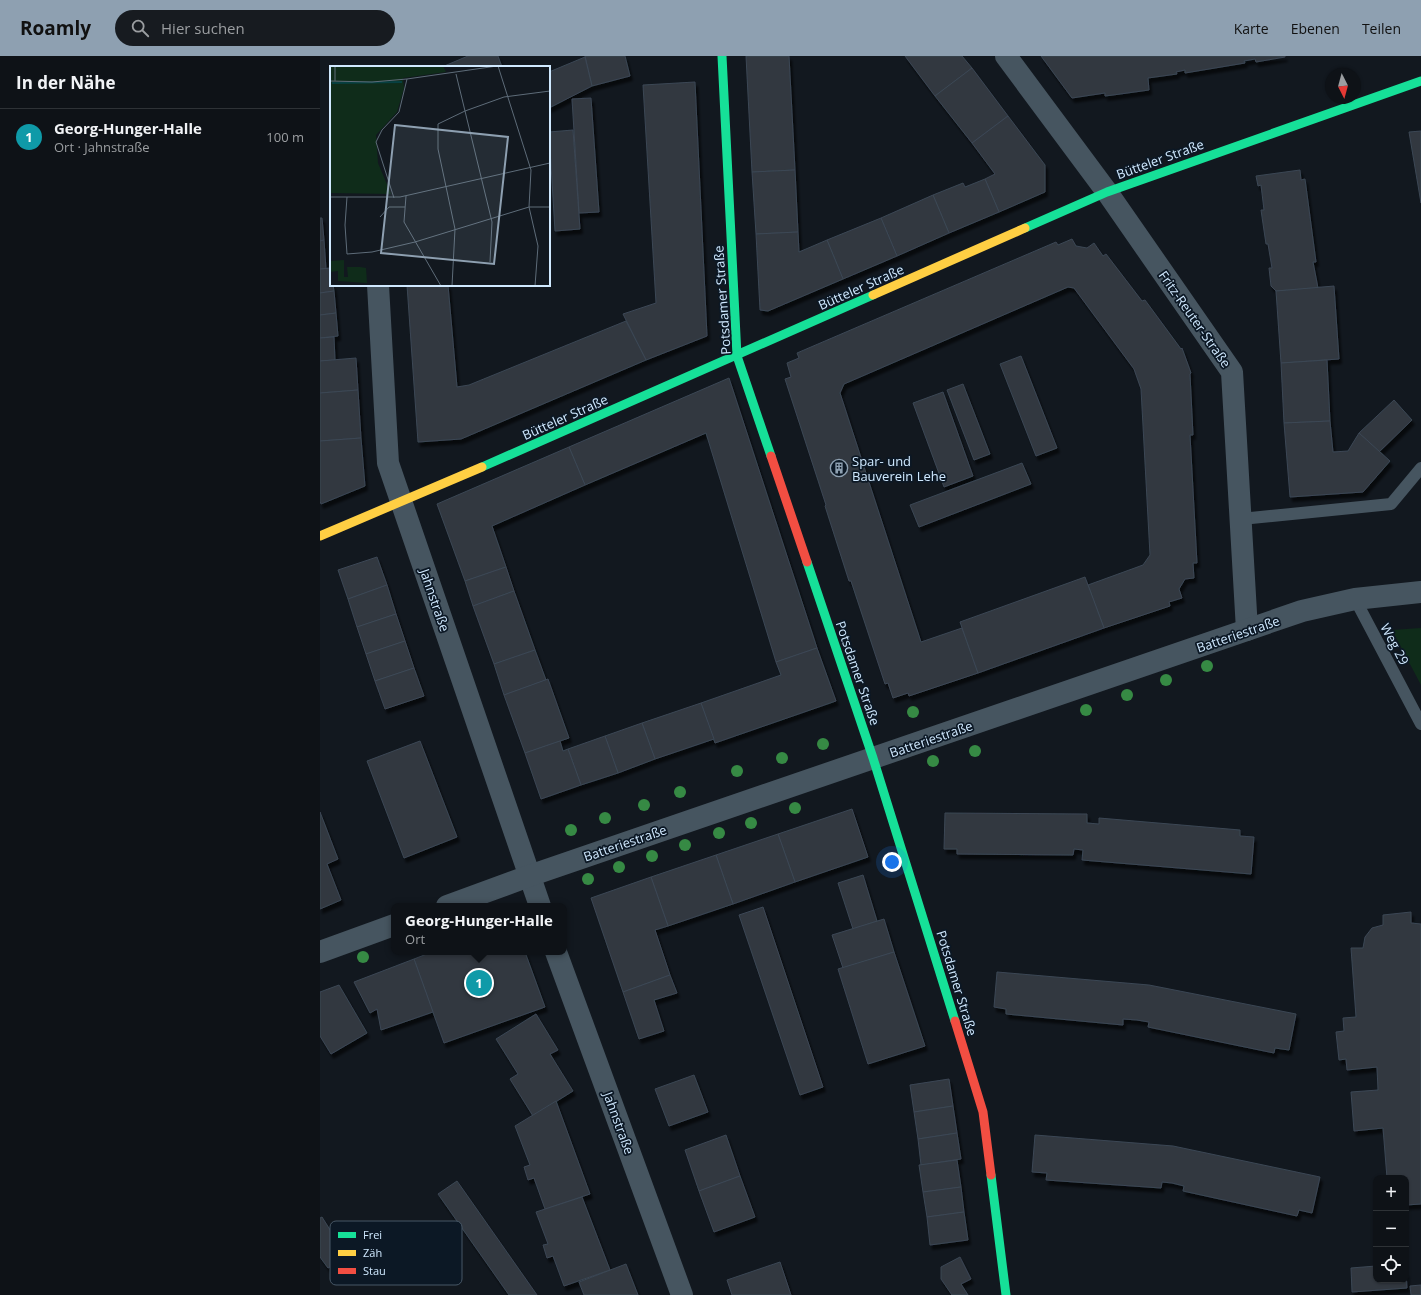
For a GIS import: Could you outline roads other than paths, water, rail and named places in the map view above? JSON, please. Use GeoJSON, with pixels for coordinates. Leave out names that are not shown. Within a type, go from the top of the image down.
{"type":"FeatureCollection","features":[{"type":"Feature","properties":{"kind":"street","name":"Potsdamer Straße"},"geometry":{"type":"LineString","coordinates":[[722,56],[737,356],[873,758],[983,1112],[1006,1295]]}},
{"type":"Feature","properties":{"kind":"street","name":"Fritz-Reuter-Straße"},"geometry":{"type":"LineString","coordinates":[[1006,56],[1107,192],[1232,372],[1247,630]]}},
{"type":"Feature","properties":{"kind":"street","name":"Bütteler Straße"},"geometry":{"type":"LineString","coordinates":[[320,536],[402,502],[737,356],[1107,192],[1421,81]]}},
{"type":"Feature","properties":{"kind":"street","name":"Jahnstraße"},"geometry":{"type":"LineString","coordinates":[[378,286],[388,463],[539,903]]}},
{"type":"Feature","properties":{"kind":"street","name":"Batteriestraße"},"geometry":{"type":"LineString","coordinates":[[455,903],[529,876],[1302,611],[1355,599],[1421,592]]}},
{"type":"Feature","properties":{"kind":"street"},"geometry":{"type":"LineString","coordinates":[[320,952],[391,926]]}},
{"type":"Feature","properties":{"kind":"street","name":"Jahnstraße"},"geometry":{"type":"LineString","coordinates":[[557,955],[682,1295]]}},
{"type":"Feature","properties":{"kind":"lane"},"geometry":{"type":"LineString","coordinates":[[1241,519],[1392,504],[1421,468]]}},
{"type":"Feature","properties":{"kind":"lane","name":"Weg 29"},"geometry":{"type":"LineString","coordinates":[[1355,599],[1421,724]]}},
{"type":"Feature","properties":{"kind":"place","name":"Spar- und Bauverein Lehe"},"geometry":{"type":"Point","coordinates":[839,468]}},
{"type":"Feature","properties":{"kind":"place","name":"Georg-Hunger-Halle"},"geometry":{"type":"Point","coordinates":[479,983]}}]}
